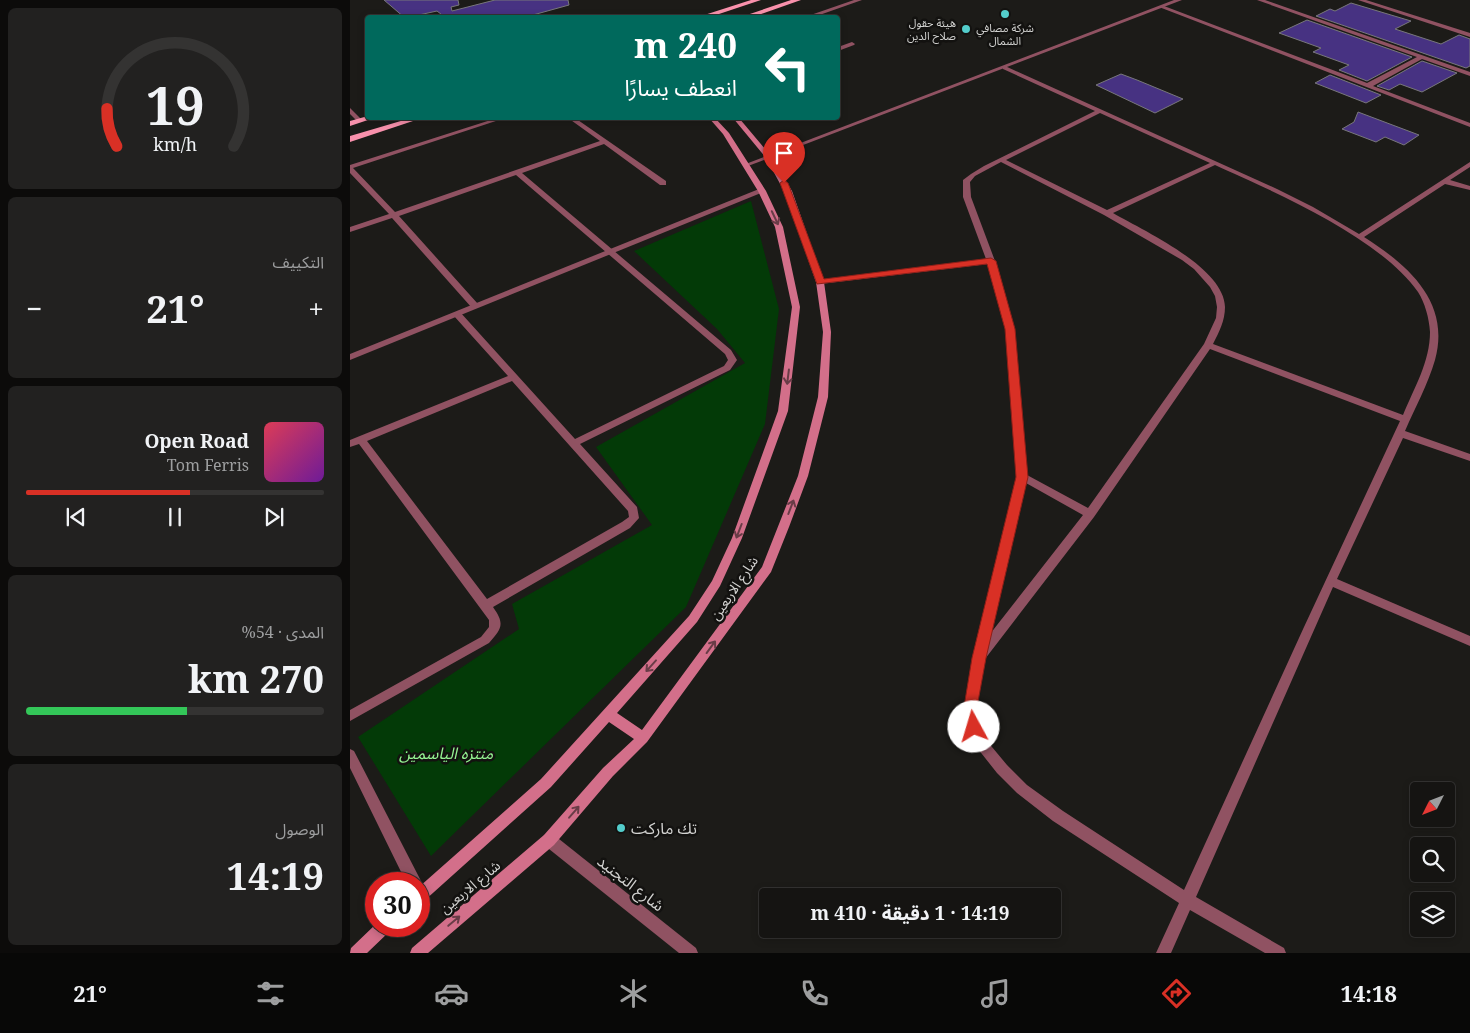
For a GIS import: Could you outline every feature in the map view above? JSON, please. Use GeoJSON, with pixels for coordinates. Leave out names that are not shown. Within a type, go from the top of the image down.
{"type":"FeatureCollection","features":[{"type":"Feature","properties":{"kind":"main road"},"geometry":{"type":"LineString","coordinates":[[708,15],[755,0]]}},
{"type":"Feature","properties":{"kind":"main road"},"geometry":{"type":"LineString","coordinates":[[750,15],[798,0]]}},
{"type":"Feature","properties":{"kind":"main road"},"geometry":{"type":"LineString","coordinates":[[350,124],[365,120]]}},
{"type":"Feature","properties":{"kind":"main road"},"geometry":{"type":"LineString","coordinates":[[350,139],[412,120]]}},
{"type":"Feature","properties":{"kind":"main road"},"geometry":{"type":"LineString","coordinates":[[430,881],[546,783],[608,714],[693,619],[716,583],[737,538],[783,411],[796,308],[779,227],[762,191],[726,133],[714,120]]}},
{"type":"Feature","properties":{"kind":"main road","name":"شارع الاربعين"},"geometry":{"type":"LineString","coordinates":[[417,953],[549,840],[608,772],[643,738],[767,569],[784,527],[803,476],[823,397],[827,332],[820,282],[788,191],[769,157],[738,120]]}},
{"type":"Feature","properties":{"kind":"main road"},"geometry":{"type":"LineString","coordinates":[[608,714],[643,738]]}},
{"type":"Feature","properties":{"kind":"main road"},"geometry":{"type":"LineString","coordinates":[[356,953],[373,937]]}},
{"type":"Feature","properties":{"kind":"street"},"geometry":{"type":"LineString","coordinates":[[813,15],[859,0]]}},
{"type":"Feature","properties":{"kind":"street"},"geometry":{"type":"LineString","coordinates":[[746,165],[1005,68],[1179,0]]}},
{"type":"Feature","properties":{"kind":"street"},"geometry":{"type":"LineString","coordinates":[[1260,0],[1470,74]]}},
{"type":"Feature","properties":{"kind":"street"},"geometry":{"type":"LineString","coordinates":[[1362,0],[1470,35]]}},
{"type":"Feature","properties":{"kind":"street"},"geometry":{"type":"LineString","coordinates":[[1162,7],[1470,125]]}},
{"type":"Feature","properties":{"kind":"street"},"geometry":{"type":"LineString","coordinates":[[840,48],[852,44]]}},
{"type":"Feature","properties":{"kind":"street"},"geometry":{"type":"LineString","coordinates":[[1367,86],[1422,57]]}},
{"type":"Feature","properties":{"kind":"street"},"geometry":{"type":"LineString","coordinates":[[1005,68],[1215,163],[1300,204],[1359,237],[1382,253],[1412,279],[1422,292],[1432,317],[1434,330],[1430,361],[1400,433],[1163,953]]}},
{"type":"Feature","properties":{"kind":"street"},"geometry":{"type":"LineString","coordinates":[[350,110],[360,121]]}},
{"type":"Feature","properties":{"kind":"street"},"geometry":{"type":"LineString","coordinates":[[1100,111],[1001,160],[973,175],[966,182],[970,208],[991,261],[1010,329],[1022,477],[979,658],[970,707],[974,727],[982,745],[1002,769],[1022,789],[1058,816],[1187,900],[1279,953]]}},
{"type":"Feature","properties":{"kind":"street"},"geometry":{"type":"LineString","coordinates":[[476,306],[350,168],[496,120]]}},
{"type":"Feature","properties":{"kind":"street"},"geometry":{"type":"LineString","coordinates":[[574,120],[662,183]]}},
{"type":"Feature","properties":{"kind":"street"},"geometry":{"type":"LineString","coordinates":[[350,230],[604,142]]}},
{"type":"Feature","properties":{"kind":"street"},"geometry":{"type":"LineString","coordinates":[[979,658],[1090,514],[1208,345],[1218,330],[1223,306],[1213,285],[1196,266],[1185,258],[1107,214],[1001,160]]}},
{"type":"Feature","properties":{"kind":"street"},"geometry":{"type":"LineString","coordinates":[[1107,214],[1215,163]]}},
{"type":"Feature","properties":{"kind":"street"},"geometry":{"type":"LineString","coordinates":[[1359,237],[1470,164]]}},
{"type":"Feature","properties":{"kind":"street"},"geometry":{"type":"LineString","coordinates":[[517,172],[728,352],[733,360],[727,368],[574,443]]}},
{"type":"Feature","properties":{"kind":"street"},"geometry":{"type":"LineString","coordinates":[[1444,181],[1470,188]]}},
{"type":"Feature","properties":{"kind":"street"},"geometry":{"type":"LineString","coordinates":[[350,357],[762,191]]}},
{"type":"Feature","properties":{"kind":"street"},"geometry":{"type":"LineString","coordinates":[[820,282],[991,261]]}},
{"type":"Feature","properties":{"kind":"street"},"geometry":{"type":"LineString","coordinates":[[456,314],[633,510],[634,518],[626,525],[485,606]]}},
{"type":"Feature","properties":{"kind":"street"},"geometry":{"type":"LineString","coordinates":[[1208,345],[1405,419]]}},
{"type":"Feature","properties":{"kind":"street"},"geometry":{"type":"LineString","coordinates":[[350,444],[514,377]]}},
{"type":"Feature","properties":{"kind":"street"},"geometry":{"type":"LineString","coordinates":[[1400,433],[1470,458]]}},
{"type":"Feature","properties":{"kind":"street"},"geometry":{"type":"LineString","coordinates":[[350,716],[485,640],[495,628],[495,620],[361,440]]}},
{"type":"Feature","properties":{"kind":"street"},"geometry":{"type":"LineString","coordinates":[[1022,477],[1090,514]]}},
{"type":"Feature","properties":{"kind":"street"},"geometry":{"type":"LineString","coordinates":[[1331,581],[1470,641]]}},
{"type":"Feature","properties":{"kind":"street"},"geometry":{"type":"LineString","coordinates":[[350,755],[408,872]]}},
{"type":"Feature","properties":{"kind":"street","name":"شارع التجنيد"},"geometry":{"type":"LineString","coordinates":[[549,840],[692,953]]}},
{"type":"Feature","properties":{"kind":"green space","name":"منتزه الياسمين"},"geometry":{"type":"Polygon","coordinates":[[[751,201],[779,309],[765,424],[686,607],[431,856],[358,737],[519,629],[512,604],[652,525],[596,447],[745,363],[717,329],[634,251],[751,201]]]}},
{"type":"Feature","properties":{"kind":"building"},"geometry":{"type":"Polygon","coordinates":[[[384,0],[458,0],[459,5],[451,7],[452,11],[495,0],[568,0],[569,5],[533,15],[442,15],[437,11],[419,15],[402,15],[384,0]]]}},
{"type":"Feature","properties":{"kind":"building"},"geometry":{"type":"Polygon","coordinates":[[[1351,3],[1411,21],[1395,29],[1441,44],[1459,35],[1470,39],[1470,66],[1466,68],[1316,16],[1330,9],[1335,11],[1351,3]]]}},
{"type":"Feature","properties":{"kind":"building"},"geometry":{"type":"Polygon","coordinates":[[[1307,20],[1412,57],[1367,81],[1339,70],[1349,65],[1313,52],[1321,48],[1279,33],[1307,20]]]}},
{"type":"Feature","properties":{"kind":"building"},"geometry":{"type":"Polygon","coordinates":[[[1422,61],[1457,73],[1422,92],[1400,84],[1389,90],[1377,86],[1422,61]]]}},
{"type":"Feature","properties":{"kind":"building"},"geometry":{"type":"Polygon","coordinates":[[[1121,74],[1183,99],[1155,113],[1096,85],[1121,74]]]}},
{"type":"Feature","properties":{"kind":"building"},"geometry":{"type":"Polygon","coordinates":[[[1330,75],[1381,95],[1366,103],[1315,83],[1330,75]]]}},
{"type":"Feature","properties":{"kind":"building"},"geometry":{"type":"Polygon","coordinates":[[[1358,112],[1419,135],[1404,145],[1385,137],[1376,142],[1342,129],[1354,122],[1358,112]]]}},
{"type":"Feature","properties":{"kind":"place","name":"شركة مصافي الشمال"},"geometry":{"type":"Point","coordinates":[1005,14]}},
{"type":"Feature","properties":{"kind":"place","name":"هيئة حقول صلاح الدين"},"geometry":{"type":"Point","coordinates":[966,29]}},
{"type":"Feature","properties":{"kind":"place","name":"تك ماركت"},"geometry":{"type":"Point","coordinates":[621,828]}},
{"type":"Feature","properties":{"kind":"route"},"geometry":{"type":"LineString","coordinates":[[784,183],[820,282],[991,261],[1010,329],[1022,477],[979,658],[970,707],[974,727]]}}]}
